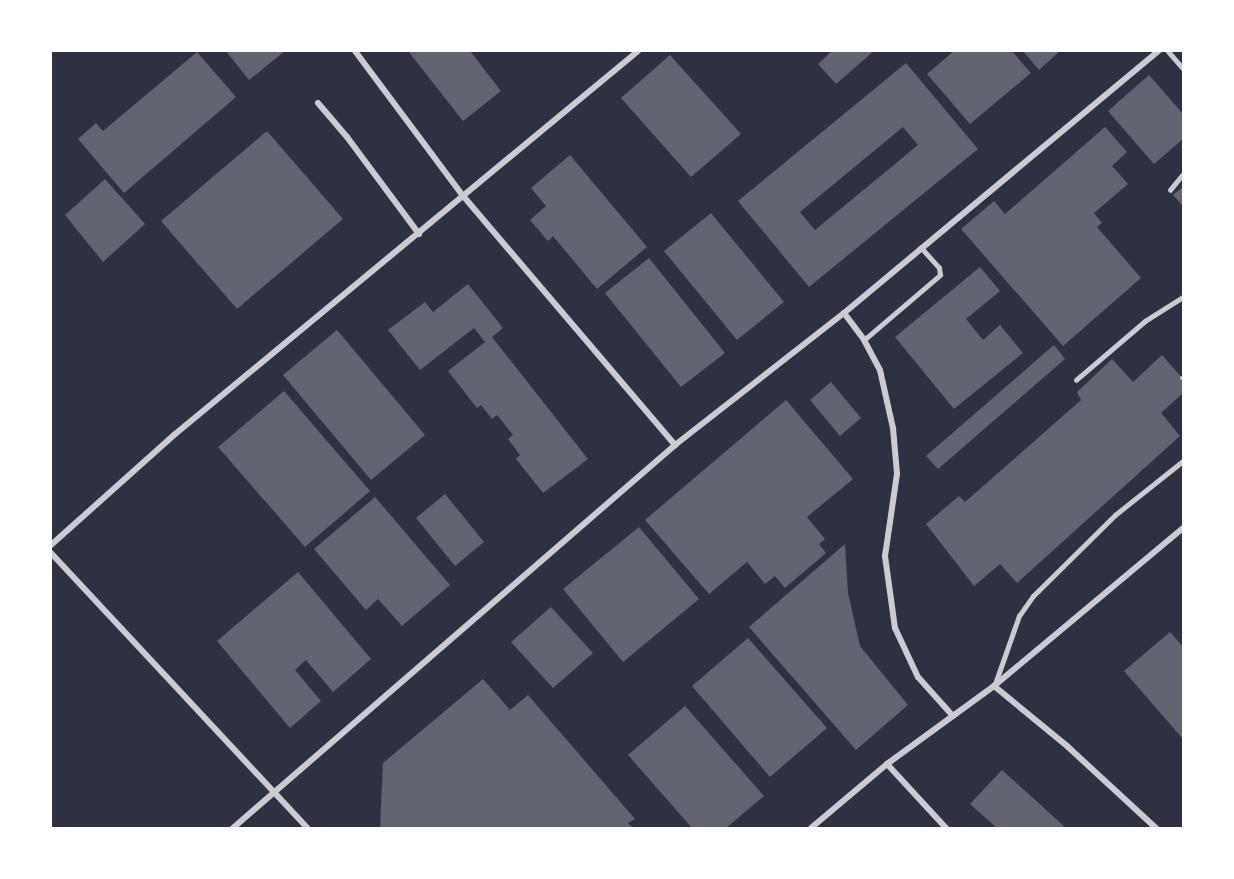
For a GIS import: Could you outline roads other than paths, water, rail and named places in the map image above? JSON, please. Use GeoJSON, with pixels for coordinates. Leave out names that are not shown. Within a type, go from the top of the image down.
{"type":"FeatureCollection","features":[{"type":"Feature","properties":{"kind":"street"},"geometry":{"type":"LineString","coordinates":[[355,51],[464,197],[675,445]]}},
{"type":"Feature","properties":{"kind":"street"},"geometry":{"type":"LineString","coordinates":[[51,545],[174,435],[638,51]]}},
{"type":"Feature","properties":{"kind":"street"},"geometry":{"type":"LineString","coordinates":[[233,828],[675,445],[844,313],[1160,51]]}},
{"type":"Feature","properties":{"kind":"street"},"geometry":{"type":"LineString","coordinates":[[318,103],[347,137],[419,234]]}},
{"type":"Feature","properties":{"kind":"street"},"geometry":{"type":"LineString","coordinates":[[844,313],[864,340],[880,370],[893,428],[897,474],[885,556],[895,628],[918,677],[953,716]]}},
{"type":"Feature","properties":{"kind":"street"},"geometry":{"type":"LineString","coordinates":[[811,828],[887,764],[994,686],[1183,528]]}},
{"type":"Feature","properties":{"kind":"street"},"geometry":{"type":"LineString","coordinates":[[51,553],[307,828]]}},
{"type":"Feature","properties":{"kind":"street"},"geometry":{"type":"LineString","coordinates":[[994,686],[1067,746],[1156,828]]}},
{"type":"Feature","properties":{"kind":"street"},"geometry":{"type":"LineString","coordinates":[[887,764],[946,828]]}},
{"type":"Feature","properties":{"kind":"lane"},"geometry":{"type":"LineString","coordinates":[[1168,51],[1183,68]]}},
{"type":"Feature","properties":{"kind":"lane"},"geometry":{"type":"LineString","coordinates":[[1170,190],[1183,174]]}},
{"type":"Feature","properties":{"kind":"lane"},"geometry":{"type":"LineString","coordinates":[[864,340],[940,274],[939,268],[921,248]]}},
{"type":"Feature","properties":{"kind":"lane"},"geometry":{"type":"LineString","coordinates":[[1076,380],[1145,321],[1183,297]]}},
{"type":"Feature","properties":{"kind":"lane"},"geometry":{"type":"LineString","coordinates":[[994,686],[1019,616],[1033,596],[1115,515],[1183,461]]}}]}
